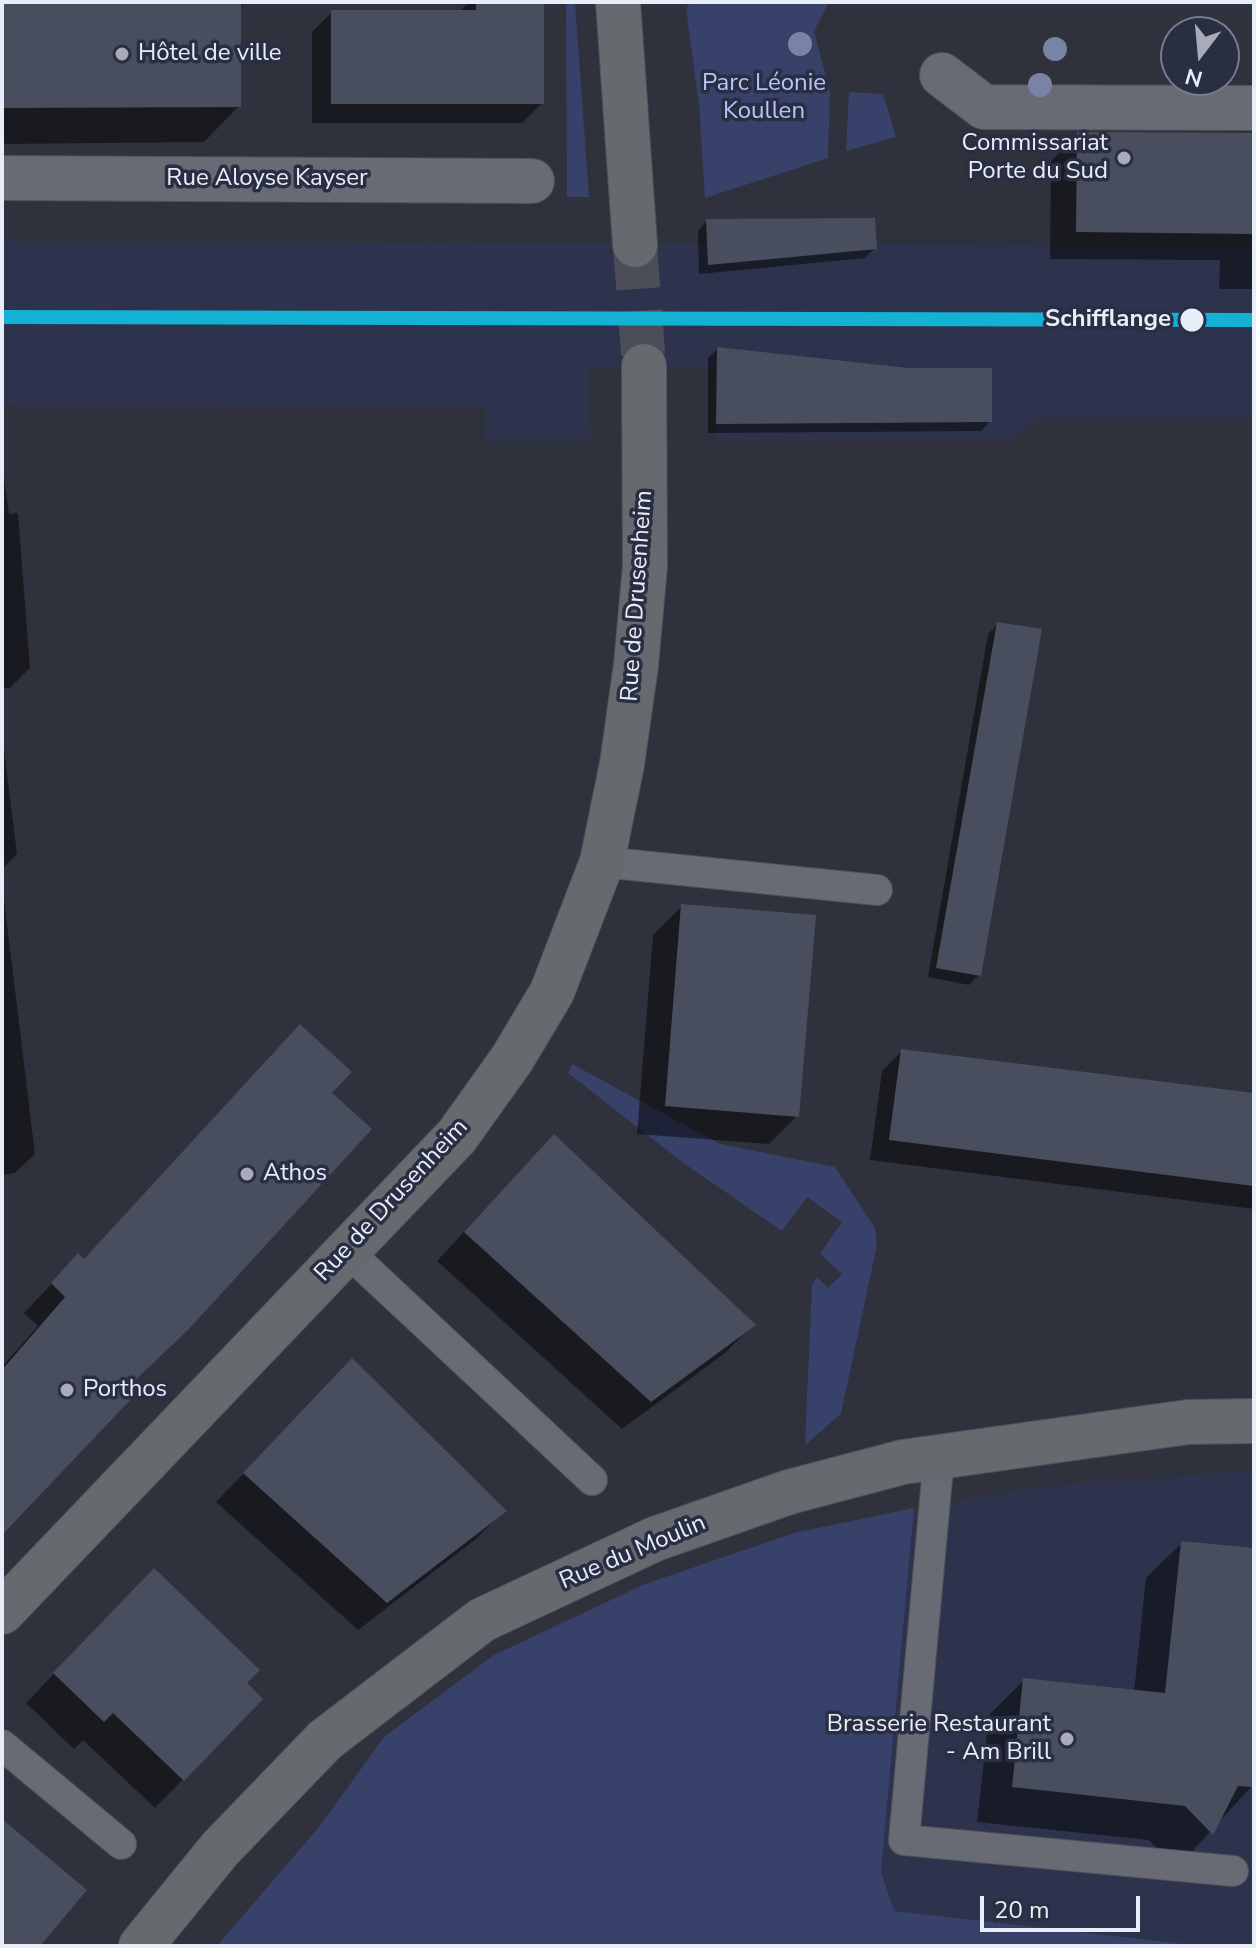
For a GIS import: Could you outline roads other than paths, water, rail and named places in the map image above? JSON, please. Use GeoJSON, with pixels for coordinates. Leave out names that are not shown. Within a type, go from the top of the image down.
{"type":"FeatureCollection","features":[{"type":"Feature","properties":{"kind":"street"},"geometry":{"type":"LineString","coordinates":[[618,2],[635,245]]}},
{"type":"Feature","properties":{"kind":"street"},"geometry":{"type":"LineString","coordinates":[[942,75],[984,107],[1254,108]]}},
{"type":"Feature","properties":{"kind":"street","name":"Rue Aloyse Kayser"},"geometry":{"type":"LineString","coordinates":[[2,178],[532,181]]}},
{"type":"Feature","properties":{"kind":"street","name":"Rue de Drusenheim"},"geometry":{"type":"LineString","coordinates":[[2,1612],[457,1136],[512,1059],[552,992],[602,862],[622,764],[638,651],[647,466],[644,366]]}},
{"type":"Feature","properties":{"kind":"street","name":"Rue du Moulin"},"geometry":{"type":"LineString","coordinates":[[141,1946],[220,1849],[325,1740],[482,1620],[655,1539],[789,1492],[939,1456],[1188,1422],[1254,1421]]}},
{"type":"Feature","properties":{"kind":"lane"},"geometry":{"type":"LineString","coordinates":[[602,862],[877,890]]}},
{"type":"Feature","properties":{"kind":"lane"},"geometry":{"type":"LineString","coordinates":[[347,1251],[592,1480]]}},
{"type":"Feature","properties":{"kind":"lane"},"geometry":{"type":"LineString","coordinates":[[939,1456],[904,1840],[1233,1871]]}},
{"type":"Feature","properties":{"kind":"lane"},"geometry":{"type":"LineString","coordinates":[[2,1745],[121,1844]]}},
{"type":"Feature","properties":{"kind":"tunnel"},"geometry":{"type":"LineString","coordinates":[[635,245],[644,366]]}},
{"type":"Feature","properties":{"kind":"place","name":"Hôtel de ville"},"geometry":{"type":"Point","coordinates":[122,54]}},
{"type":"Feature","properties":{"kind":"place","name":"Commissariat Porte du Sud"},"geometry":{"type":"Point","coordinates":[1124,158]}},
{"type":"Feature","properties":{"kind":"place","name":"Schifflange"},"geometry":{"type":"Point","coordinates":[1192,320]}},
{"type":"Feature","properties":{"kind":"place","name":"Athos"},"geometry":{"type":"Point","coordinates":[247,1174]}},
{"type":"Feature","properties":{"kind":"place","name":"Porthos"},"geometry":{"type":"Point","coordinates":[67,1390]}},
{"type":"Feature","properties":{"kind":"place","name":"Brasserie Restaurant - Am Brill"},"geometry":{"type":"Point","coordinates":[1067,1739]}},
{"type":"Feature","properties":{"kind":"park label","name":"Parc Léonie Koullen"},"geometry":{"type":"Point","coordinates":[764,98]}}]}
